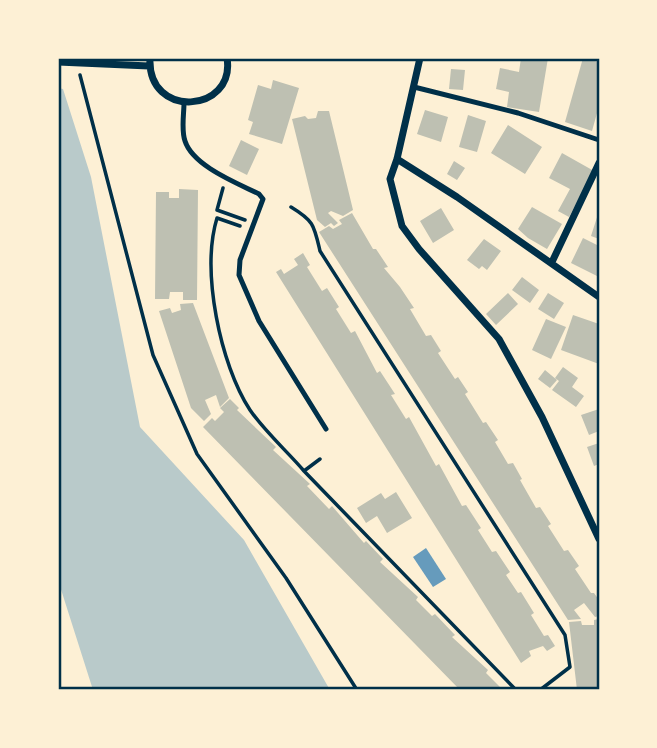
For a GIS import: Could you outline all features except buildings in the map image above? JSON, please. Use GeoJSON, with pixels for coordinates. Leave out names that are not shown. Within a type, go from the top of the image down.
{"type":"FeatureCollection","features":[{"type":"Feature","properties":{"kind":"street"},"geometry":{"type":"LineString","coordinates":[[58,62],[149,62],[156,86],[174,100],[184,103],[198,102],[210,97],[220,88],[226,76],[228,58]]}},
{"type":"Feature","properties":{"kind":"street"},"geometry":{"type":"LineString","coordinates":[[420,58],[390,179],[402,226],[499,339],[542,417],[599,539]]}},
{"type":"Feature","properties":{"kind":"street"},"geometry":{"type":"LineString","coordinates":[[397,159],[552,262],[599,298]]}},
{"type":"Feature","properties":{"kind":"street"},"geometry":{"type":"LineString","coordinates":[[552,262],[599,163]]}},
{"type":"Feature","properties":{"kind":"lane"},"geometry":{"type":"LineString","coordinates":[[414,87],[518,113],[599,140]]}},
{"type":"Feature","properties":{"kind":"lane"},"geometry":{"type":"LineString","coordinates":[[184,103],[185,142],[195,157],[226,178],[259,194],[263,200],[240,260],[239,275],[259,321],[326,429]]}},
{"type":"Feature","properties":{"kind":"path"},"geometry":{"type":"LineString","coordinates":[[76,60],[158,368],[197,454],[286,578],[357,690]]}},
{"type":"Feature","properties":{"kind":"path"},"geometry":{"type":"LineString","coordinates":[[226,178],[218,210],[251,222]]}},
{"type":"Feature","properties":{"kind":"path"},"geometry":{"type":"LineString","coordinates":[[291,207],[309,218],[314,225],[320,251],[565,635],[569,667],[540,690]]}},
{"type":"Feature","properties":{"kind":"path"},"geometry":{"type":"LineString","coordinates":[[248,228],[217,218],[213,231],[211,289],[226,357],[250,410],[304,471],[516,690]]}},
{"type":"Feature","properties":{"kind":"path"},"geometry":{"type":"LineString","coordinates":[[304,471],[320,459]]}},
{"type":"Feature","properties":{"kind":"shaded area"},"geometry":{"type":"Polygon","coordinates":[[[58,88],[63,89],[91,177],[140,427],[244,540],[330,690],[93,690],[58,580],[58,88]]]}},
{"type":"Feature","properties":{"kind":"water"},"geometry":{"type":"Polygon","coordinates":[[[426,548],[446,579],[433,587],[413,557],[426,548]]]}}]}
